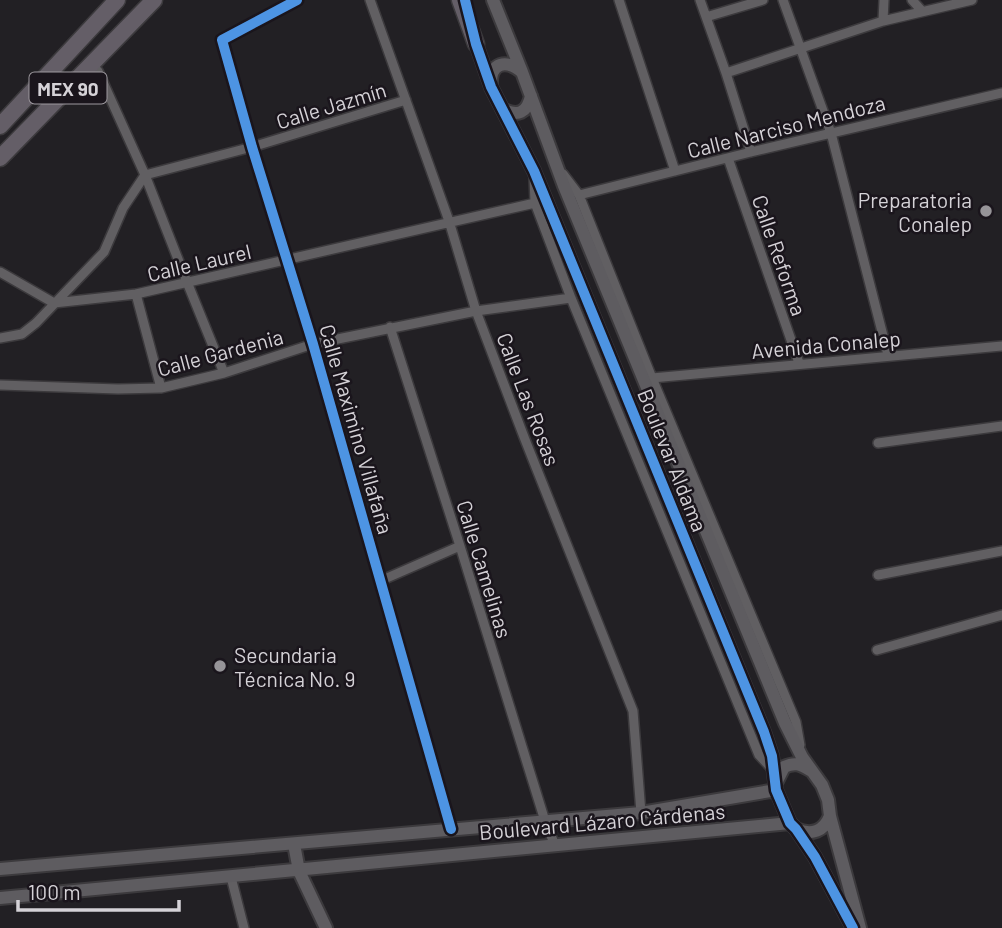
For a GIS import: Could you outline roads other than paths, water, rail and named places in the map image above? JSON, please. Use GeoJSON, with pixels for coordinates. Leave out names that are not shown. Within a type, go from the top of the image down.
{"type":"FeatureCollection","features":[{"type":"Feature","properties":{"kind":"highway","name":"MEX 90"},"geometry":{"type":"LineString","coordinates":[[0,158],[154,0]]}},
{"type":"Feature","properties":{"kind":"highway"},"geometry":{"type":"LineString","coordinates":[[19,138],[98,71],[165,0]]}},
{"type":"Feature","properties":{"kind":"highway"},"geometry":{"type":"LineString","coordinates":[[460,0],[476,44]]}},
{"type":"Feature","properties":{"kind":"highway","name":"MEX 90"},"geometry":{"type":"LineString","coordinates":[[0,126],[112,2]]}},
{"type":"Feature","properties":{"kind":"street","name":"Calle Maximino Villafaña"},"geometry":{"type":"LineString","coordinates":[[297,0],[222,40],[313,344],[452,829]]}},
{"type":"Feature","properties":{"kind":"street","name":"Calle Las Rosas"},"geometry":{"type":"LineString","coordinates":[[370,0],[449,222],[476,311],[633,711],[641,813]]}},
{"type":"Feature","properties":{"kind":"street","name":"Boulevar Aldama"},"geometry":{"type":"LineString","coordinates":[[466,0],[476,44],[491,87],[534,171],[764,732],[772,755],[776,787],[793,826],[815,857],[853,928]]}},
{"type":"Feature","properties":{"kind":"street","name":"Boulevar Aldama"},"geometry":{"type":"LineString","coordinates":[[493,0],[555,163],[785,723],[828,800],[860,928]]}},
{"type":"Feature","properties":{"kind":"street"},"geometry":{"type":"LineString","coordinates":[[619,0],[675,171]]}},
{"type":"Feature","properties":{"kind":"street"},"geometry":{"type":"LineString","coordinates":[[700,0],[751,152]]}},
{"type":"Feature","properties":{"kind":"street"},"geometry":{"type":"LineString","coordinates":[[706,17],[763,0]]}},
{"type":"Feature","properties":{"kind":"street"},"geometry":{"type":"LineString","coordinates":[[783,0],[831,133],[888,355]]}},
{"type":"Feature","properties":{"kind":"street"},"geometry":{"type":"LineString","coordinates":[[883,21],[884,0]]}},
{"type":"Feature","properties":{"kind":"street"},"geometry":{"type":"LineString","coordinates":[[912,0],[922,11]]}},
{"type":"Feature","properties":{"kind":"street"},"geometry":{"type":"LineString","coordinates":[[726,73],[883,21],[972,0]]}},
{"type":"Feature","properties":{"kind":"street"},"geometry":{"type":"LineString","coordinates":[[491,87],[491,75],[496,67],[514,65],[522,72]]}},
{"type":"Feature","properties":{"kind":"street"},"geometry":{"type":"LineString","coordinates":[[98,71],[145,175],[224,373]]}},
{"type":"Feature","properties":{"kind":"street","name":"Calle Narciso Mendoza"},"geometry":{"type":"LineString","coordinates":[[579,195],[1002,93]]}},
{"type":"Feature","properties":{"kind":"street"},"geometry":{"type":"LineString","coordinates":[[502,109],[517,113],[524,110],[529,105],[531,96]]}},
{"type":"Feature","properties":{"kind":"street","name":"Calle Jazmín"},"geometry":{"type":"LineString","coordinates":[[145,175],[252,147],[406,100]]}},
{"type":"Feature","properties":{"kind":"street","name":"Calle Reforma"},"geometry":{"type":"LineString","coordinates":[[728,158],[799,363]]}},
{"type":"Feature","properties":{"kind":"street","name":"Boulevar Aldama"},"geometry":{"type":"LineString","coordinates":[[555,163],[579,195],[652,378],[796,722],[802,757]]}},
{"type":"Feature","properties":{"kind":"street"},"geometry":{"type":"LineString","coordinates":[[534,171],[534,203],[571,298],[759,754],[774,771]]}},
{"type":"Feature","properties":{"kind":"street"},"geometry":{"type":"LineString","coordinates":[[0,338],[22,334],[36,323],[104,252],[123,208],[145,175]]}},
{"type":"Feature","properties":{"kind":"street","name":"Calle Laurel"},"geometry":{"type":"LineString","coordinates":[[54,303],[136,294],[534,203]]}},
{"type":"Feature","properties":{"kind":"street"},"geometry":{"type":"LineString","coordinates":[[0,272],[54,303]]}},
{"type":"Feature","properties":{"kind":"street"},"geometry":{"type":"LineString","coordinates":[[136,294],[161,388]]}},
{"type":"Feature","properties":{"kind":"street","name":"Calle Gardenia"},"geometry":{"type":"LineString","coordinates":[[0,385],[161,388],[224,373],[313,344],[390,327],[476,311],[571,298]]}},
{"type":"Feature","properties":{"kind":"street","name":"Calle Camelinas"},"geometry":{"type":"LineString","coordinates":[[390,327],[554,844]]}},
{"type":"Feature","properties":{"kind":"street","name":"Avenida Conalep"},"geometry":{"type":"LineString","coordinates":[[652,378],[1002,346]]}},
{"type":"Feature","properties":{"kind":"street"},"geometry":{"type":"LineString","coordinates":[[878,443],[1002,426]]}},
{"type":"Feature","properties":{"kind":"street"},"geometry":{"type":"LineString","coordinates":[[380,581],[460,547]]}},
{"type":"Feature","properties":{"kind":"street"},"geometry":{"type":"LineString","coordinates":[[878,575],[1002,551]]}},
{"type":"Feature","properties":{"kind":"street"},"geometry":{"type":"LineString","coordinates":[[877,650],[1002,615]]}},
{"type":"Feature","properties":{"kind":"street"},"geometry":{"type":"LineString","coordinates":[[776,787],[784,767],[793,763],[811,770]]}},
{"type":"Feature","properties":{"kind":"street","name":"Boulevard Lázaro Cárdenas"},"geometry":{"type":"LineString","coordinates":[[0,870],[641,813],[776,787]]}},
{"type":"Feature","properties":{"kind":"street"},"geometry":{"type":"LineString","coordinates":[[610,815],[611,838]]}},
{"type":"Feature","properties":{"kind":"street"},"geometry":{"type":"LineString","coordinates":[[793,826],[804,833],[813,833],[821,830],[830,816]]}},
{"type":"Feature","properties":{"kind":"street","name":"Boulevard Lázaro Cárdenas"},"geometry":{"type":"LineString","coordinates":[[0,898],[299,871],[611,838],[793,826]]}},
{"type":"Feature","properties":{"kind":"street"},"geometry":{"type":"LineString","coordinates":[[294,844],[299,871],[326,928]]}},
{"type":"Feature","properties":{"kind":"street"},"geometry":{"type":"LineString","coordinates":[[231,877],[244,928]]}},
{"type":"Feature","properties":{"kind":"place","name":"Preparatoria Conalep"},"geometry":{"type":"Point","coordinates":[986,211]}},
{"type":"Feature","properties":{"kind":"place","name":"Secundaria Técnica No. 9"},"geometry":{"type":"Point","coordinates":[220,666]}}]}
